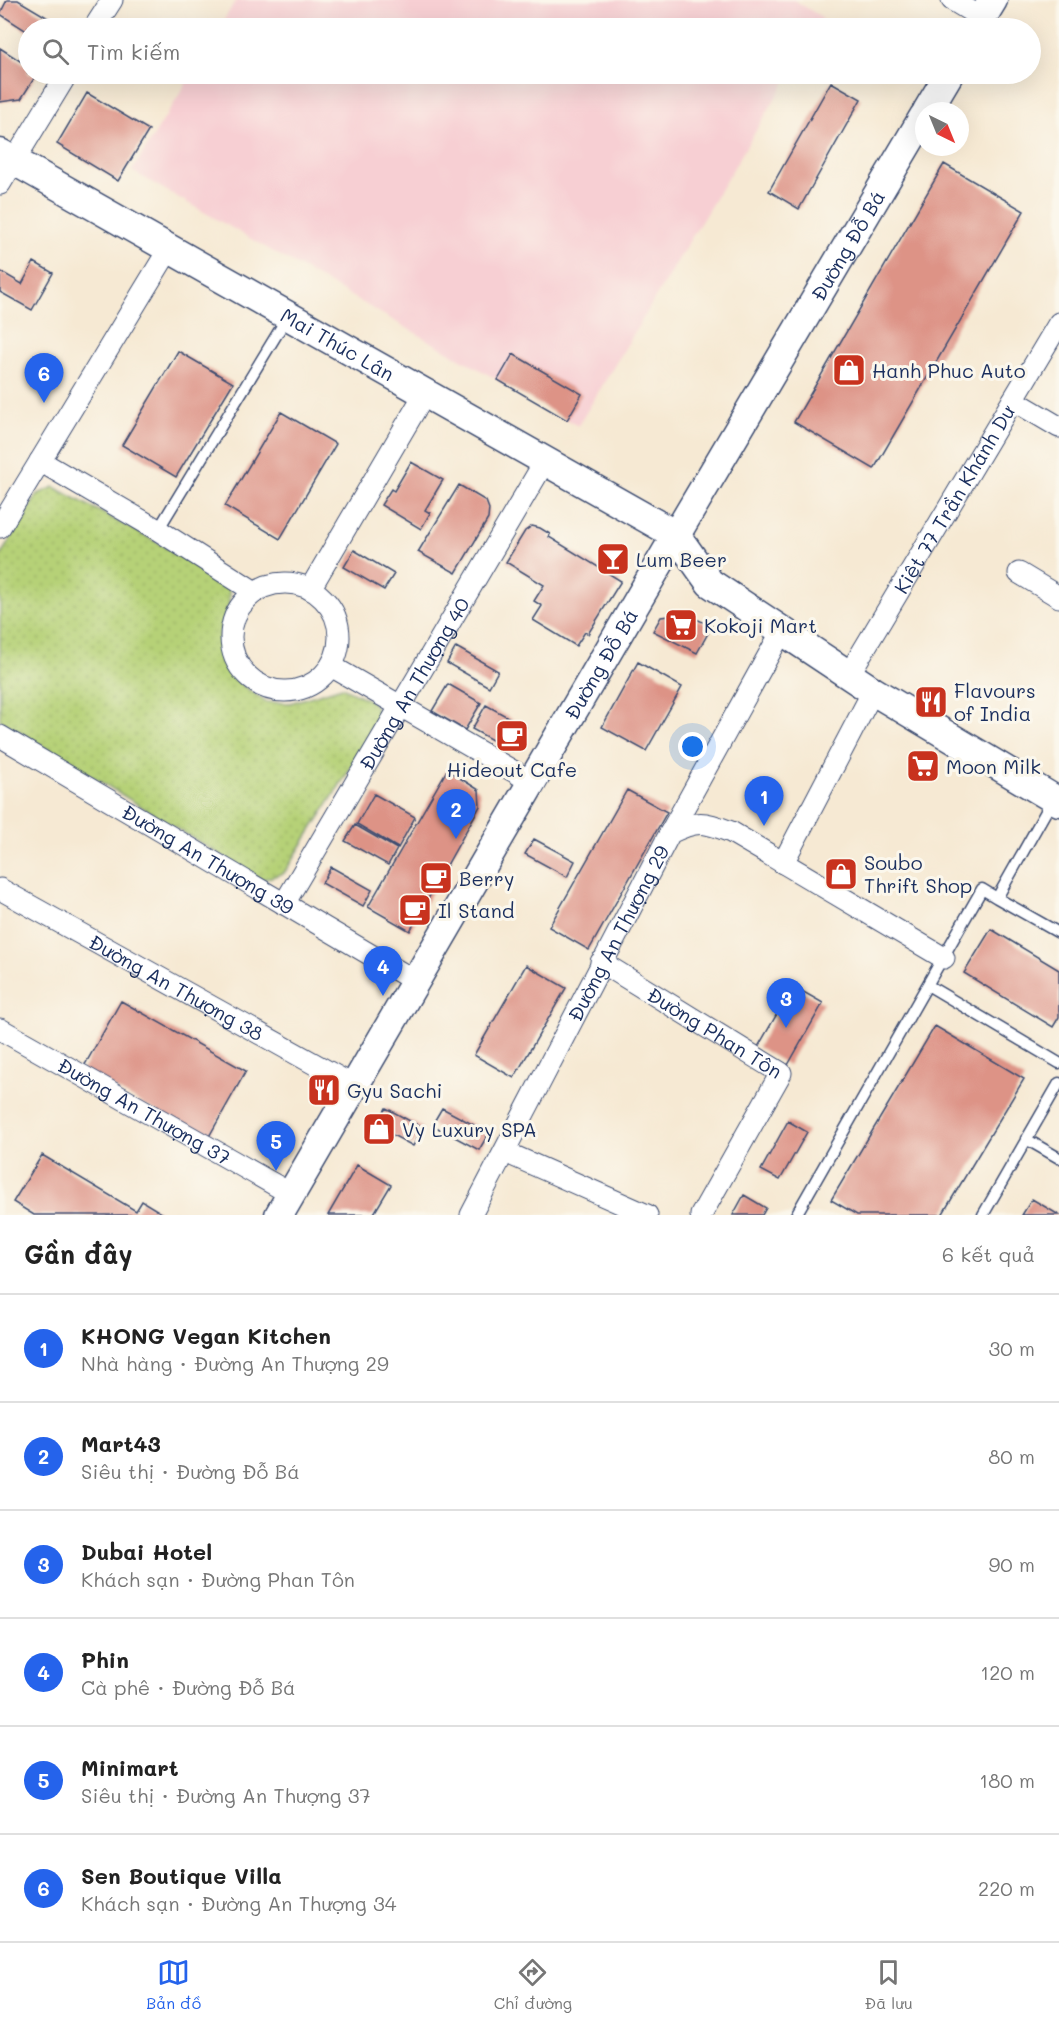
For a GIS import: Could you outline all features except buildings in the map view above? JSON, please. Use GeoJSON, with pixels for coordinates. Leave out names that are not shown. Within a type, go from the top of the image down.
{"type":"FeatureCollection","features":[{"type":"Feature","properties":{"kind":"street"},"geometry":{"type":"LineString","coordinates":[[952,0],[984,16]]}},
{"type":"Feature","properties":{"kind":"street"},"geometry":{"type":"LineString","coordinates":[[100,18],[110,1]]}},
{"type":"Feature","properties":{"kind":"street"},"geometry":{"type":"LineString","coordinates":[[5,166],[60,84]]}},
{"type":"Feature","properties":{"kind":"street"},"geometry":{"type":"LineString","coordinates":[[933,102],[944,84]]}},
{"type":"Feature","properties":{"kind":"street","name":"Đường Đỗ Bá"},"geometry":{"type":"LineString","coordinates":[[285,1205],[676,535],[915,131]]}},
{"type":"Feature","properties":{"kind":"street","name":"Mai Thúc Lân"},"geometry":{"type":"LineString","coordinates":[[5,166],[169,249],[676,535]]}},
{"type":"Feature","properties":{"kind":"street"},"geometry":{"type":"LineString","coordinates":[[0,527],[169,249]]}},
{"type":"Feature","properties":{"kind":"street","name":"Kiệt 77 Trần Khánh Dư"},"geometry":{"type":"LineString","coordinates":[[848,676],[1059,323]]}},
{"type":"Feature","properties":{"kind":"street"},"geometry":{"type":"LineString","coordinates":[[310,589],[425,393]]}},
{"type":"Feature","properties":{"kind":"street"},"geometry":{"type":"LineString","coordinates":[[1013,400],[1059,426]]}},
{"type":"Feature","properties":{"kind":"street"},"geometry":{"type":"LineString","coordinates":[[40,461],[158,530],[255,592]]}},
{"type":"Feature","properties":{"kind":"street","name":"Đường An Thượng 40"},"geometry":{"type":"LineString","coordinates":[[284,904],[545,461]]}},
{"type":"Feature","properties":{"kind":"street"},"geometry":{"type":"LineString","coordinates":[[676,535],[710,583],[848,676],[1056,800]]}},
{"type":"Feature","properties":{"kind":"street"},"geometry":{"type":"LineString","coordinates":[[1019,573],[1057,592]]}},
{"type":"Feature","properties":{"kind":"street"},"geometry":{"type":"LineString","coordinates":[[283,583],[310,589],[325,600],[335,615],[339,632],[338,650],[331,666],[319,680],[304,688],[286,692],[269,690],[247,676],[233,654],[230,636],[234,619],[242,603],[255,592],[283,583]]}},
{"type":"Feature","properties":{"kind":"street"},"geometry":{"type":"LineString","coordinates":[[670,833],[782,631]]}},
{"type":"Feature","properties":{"kind":"street"},"geometry":{"type":"LineString","coordinates":[[331,666],[532,782]]}},
{"type":"Feature","properties":{"kind":"street"},"geometry":{"type":"LineString","coordinates":[[783,862],[873,691]]}},
{"type":"Feature","properties":{"kind":"street","name":"Đường An Thượng 39"},"geometry":{"type":"LineString","coordinates":[[0,736],[415,981]]}},
{"type":"Feature","properties":{"kind":"street","name":"Đường An Thượng 29"},"geometry":{"type":"LineString","coordinates":[[471,1215],[506,1152],[601,962],[670,833],[690,824],[706,822],[731,832],[944,957]]}},
{"type":"Feature","properties":{"kind":"street","name":"Đường An Thượng 38"},"geometry":{"type":"LineString","coordinates":[[0,889],[354,1086]]}},
{"type":"Feature","properties":{"kind":"street","name":"Đường Phan Tôn"},"geometry":{"type":"LineString","coordinates":[[601,962],[781,1073],[701,1215]]}},
{"type":"Feature","properties":{"kind":"street","name":"Đường An Thượng 37"},"geometry":{"type":"LineString","coordinates":[[0,1029],[285,1205]]}},
{"type":"Feature","properties":{"kind":"street"},"geometry":{"type":"LineString","coordinates":[[506,1152],[647,1215]]}},
{"type":"Feature","properties":{"kind":"lane"},"geometry":{"type":"LineString","coordinates":[[158,530],[288,316]]}},
{"type":"Feature","properties":{"kind":"lane"},"geometry":{"type":"LineString","coordinates":[[997,898],[1056,800]]}},
{"type":"Feature","properties":{"kind":"lane"},"geometry":{"type":"LineString","coordinates":[[796,1215],[982,889],[1059,933]]}},
{"type":"Feature","properties":{"kind":"lane"},"geometry":{"type":"LineString","coordinates":[[928,986],[1059,1063]]}},
{"type":"Feature","properties":{"kind":"lane"},"geometry":{"type":"LineString","coordinates":[[983,1215],[1059,1083]]}},
{"type":"Feature","properties":{"kind":"lane"},"geometry":{"type":"LineString","coordinates":[[1026,1139],[1059,1158]]}},
{"type":"Feature","properties":{"kind":"shaded area"},"geometry":{"type":"Polygon","coordinates":[[[236,0],[794,0],[823,18],[225,18],[236,0]]]}},
{"type":"Feature","properties":{"kind":"shaded area"},"geometry":{"type":"Polygon","coordinates":[[[186,84],[784,84],[578,426],[132,171],[186,84]]]}},
{"type":"Feature","properties":{"kind":"green space"},"geometry":{"type":"Polygon","coordinates":[[[54,487],[229,581],[229,606],[219,634],[223,659],[242,685],[267,702],[290,703],[342,687],[373,702],[381,720],[284,873],[261,880],[0,720],[0,556],[38,494],[54,487]]]}},
{"type":"Feature","properties":{"kind":"place","name":"Hanh Phuc Auto"},"geometry":{"type":"Point","coordinates":[849,370]}},
{"type":"Feature","properties":{"kind":"place","name":"Sen Boutique Villa"},"geometry":{"type":"Point","coordinates":[44,403]}},
{"type":"Feature","properties":{"kind":"place","name":"Lum Beer"},"geometry":{"type":"Point","coordinates":[613,559]}},
{"type":"Feature","properties":{"kind":"place","name":"Kokoji Mart"},"geometry":{"type":"Point","coordinates":[681,625]}},
{"type":"Feature","properties":{"kind":"place","name":"Flavours of India"},"geometry":{"type":"Point","coordinates":[931,702]}},
{"type":"Feature","properties":{"kind":"place","name":"Hideout Cafe"},"geometry":{"type":"Point","coordinates":[512,736]}},
{"type":"Feature","properties":{"kind":"place","name":"Moon Milk"},"geometry":{"type":"Point","coordinates":[923,766]}},
{"type":"Feature","properties":{"kind":"place","name":"KHONG Vegan Kitchen"},"geometry":{"type":"Point","coordinates":[764,826]}},
{"type":"Feature","properties":{"kind":"place","name":"Mart43"},"geometry":{"type":"Point","coordinates":[456,839]}},
{"type":"Feature","properties":{"kind":"place","name":"Soubo Thrift Shop"},"geometry":{"type":"Point","coordinates":[841,874]}},
{"type":"Feature","properties":{"kind":"place","name":"Berry"},"geometry":{"type":"Point","coordinates":[436,878]}},
{"type":"Feature","properties":{"kind":"place","name":"Il Stand"},"geometry":{"type":"Point","coordinates":[415,910]}},
{"type":"Feature","properties":{"kind":"place","name":"Phin"},"geometry":{"type":"Point","coordinates":[383,996]}},
{"type":"Feature","properties":{"kind":"place","name":"Dubai Hotel"},"geometry":{"type":"Point","coordinates":[786,1028]}},
{"type":"Feature","properties":{"kind":"place","name":"Gyu Sachi"},"geometry":{"type":"Point","coordinates":[324,1090]}},
{"type":"Feature","properties":{"kind":"place","name":"Vy Luxury SPA"},"geometry":{"type":"Point","coordinates":[379,1129]}},
{"type":"Feature","properties":{"kind":"place","name":"Minimart"},"geometry":{"type":"Point","coordinates":[276,1171]}}]}
